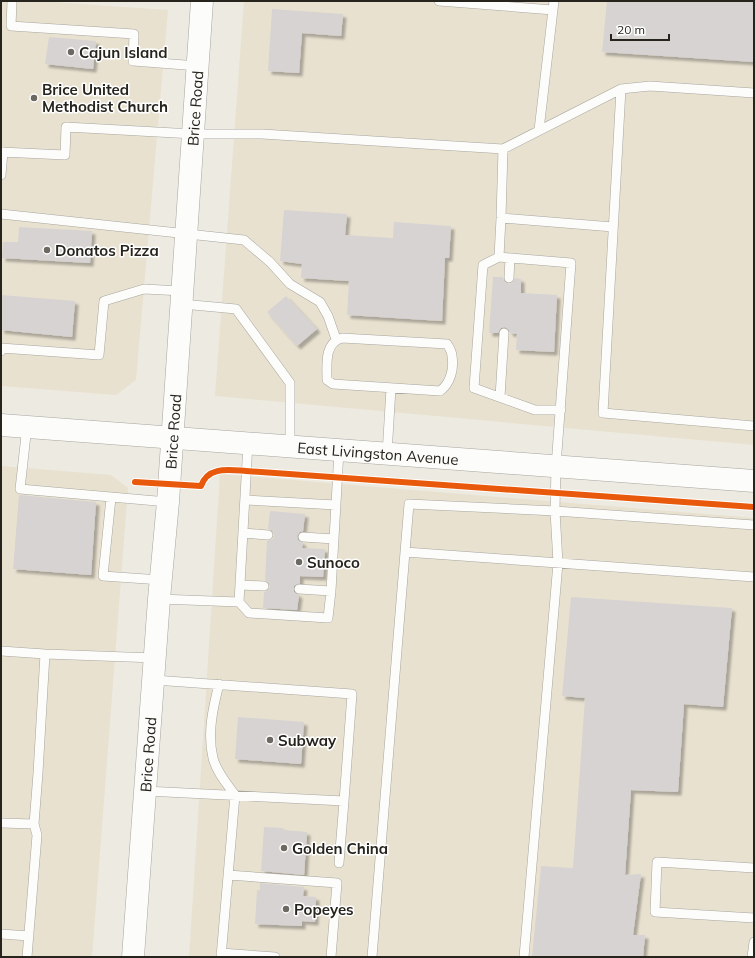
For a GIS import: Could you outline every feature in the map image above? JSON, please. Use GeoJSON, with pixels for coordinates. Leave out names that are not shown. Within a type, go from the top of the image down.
{"type":"FeatureCollection","features":[{"type":"Feature","properties":{"kind":"main road","name":"Brice Road"},"geometry":{"type":"LineString","coordinates":[[133,957],[160,590],[168,502],[202,1]]}},
{"type":"Feature","properties":{"kind":"main road","name":"East Livingston Avenue"},"geometry":{"type":"LineString","coordinates":[[1,425],[754,481]]}},
{"type":"Feature","properties":{"kind":"lane"},"geometry":{"type":"LineString","coordinates":[[12,1],[11,26],[134,34],[133,61],[198,66]]}},
{"type":"Feature","properties":{"kind":"lane"},"geometry":{"type":"LineString","coordinates":[[440,1],[553,6],[539,130]]}},
{"type":"Feature","properties":{"kind":"lane"},"geometry":{"type":"LineString","coordinates":[[1,175],[2,152],[65,155],[66,127],[193,134],[262,134],[503,149],[621,89],[650,86],[754,93]]}},
{"type":"Feature","properties":{"kind":"lane"},"geometry":{"type":"LineString","coordinates":[[621,89],[603,413],[754,426]]}},
{"type":"Feature","properties":{"kind":"lane"},"geometry":{"type":"LineString","coordinates":[[499,257],[503,149]]}},
{"type":"Feature","properties":{"kind":"lane"},"geometry":{"type":"LineString","coordinates":[[1,214],[244,240],[270,262],[290,284],[320,302],[328,316],[336,339]]}},
{"type":"Feature","properties":{"kind":"lane"},"geometry":{"type":"LineString","coordinates":[[501,218],[613,228]]}},
{"type":"Feature","properties":{"kind":"lane"},"geometry":{"type":"LineString","coordinates":[[524,957],[558,563],[555,511],[556,466],[561,410],[571,263],[499,257],[483,264],[474,388],[535,410],[561,410]]}},
{"type":"Feature","properties":{"kind":"lane"},"geometry":{"type":"LineString","coordinates":[[509,278],[510,258]]}},
{"type":"Feature","properties":{"kind":"lane"},"geometry":{"type":"LineString","coordinates":[[1,351],[1,348],[99,355],[104,301],[144,289],[236,309],[290,383],[290,447]]}},
{"type":"Feature","properties":{"kind":"lane"},"geometry":{"type":"LineString","coordinates":[[500,397],[504,333]]}},
{"type":"Feature","properties":{"kind":"lane"},"geometry":{"type":"LineString","coordinates":[[342,338],[447,344],[452,355],[450,380],[445,388],[440,391],[333,384],[327,380],[327,352],[336,339],[342,338]]}},
{"type":"Feature","properties":{"kind":"lane"},"geometry":{"type":"LineString","coordinates":[[387,454],[391,388]]}},
{"type":"Feature","properties":{"kind":"lane"},"geometry":{"type":"LineString","coordinates":[[27,426],[20,489],[168,502]]}},
{"type":"Feature","properties":{"kind":"lane"},"geometry":{"type":"LineString","coordinates":[[239,602],[248,443]]}},
{"type":"Feature","properties":{"kind":"lane"},"geometry":{"type":"LineString","coordinates":[[111,498],[103,576],[160,590],[239,602],[249,613],[328,618],[331,591],[339,450]]}},
{"type":"Feature","properties":{"kind":"lane"},"geometry":{"type":"LineString","coordinates":[[245,500],[336,505]]}},
{"type":"Feature","properties":{"kind":"lane"},"geometry":{"type":"LineString","coordinates":[[372,957],[409,504],[555,511],[754,526]]}},
{"type":"Feature","properties":{"kind":"lane"},"geometry":{"type":"LineString","coordinates":[[243,533],[268,535]]}},
{"type":"Feature","properties":{"kind":"lane"},"geometry":{"type":"LineString","coordinates":[[303,537],[334,539]]}},
{"type":"Feature","properties":{"kind":"lane"},"geometry":{"type":"LineString","coordinates":[[405,552],[754,578]]}},
{"type":"Feature","properties":{"kind":"lane"},"geometry":{"type":"LineString","coordinates":[[241,585],[264,586]]}},
{"type":"Feature","properties":{"kind":"lane"},"geometry":{"type":"LineString","coordinates":[[299,589],[331,591]]}},
{"type":"Feature","properties":{"kind":"lane"},"geometry":{"type":"LineString","coordinates":[[1,651],[155,658]]}},
{"type":"Feature","properties":{"kind":"lane"},"geometry":{"type":"LineString","coordinates":[[27,957],[37,835],[34,824],[45,654]]}},
{"type":"Feature","properties":{"kind":"lane"},"geometry":{"type":"LineString","coordinates":[[154,680],[352,694],[339,863]]}},
{"type":"Feature","properties":{"kind":"lane"},"geometry":{"type":"LineString","coordinates":[[220,684],[212,710],[211,734],[213,758],[221,775],[235,795],[221,955],[276,957]]}},
{"type":"Feature","properties":{"kind":"lane"},"geometry":{"type":"LineString","coordinates":[[145,791],[344,801]]}},
{"type":"Feature","properties":{"kind":"lane"},"geometry":{"type":"LineString","coordinates":[[1,823],[34,824]]}},
{"type":"Feature","properties":{"kind":"lane"},"geometry":{"type":"LineString","coordinates":[[754,868],[658,862],[655,912],[754,918]]}},
{"type":"Feature","properties":{"kind":"lane"},"geometry":{"type":"LineString","coordinates":[[228,875],[337,883],[331,957]]}},
{"type":"Feature","properties":{"kind":"lane"},"geometry":{"type":"LineString","coordinates":[[1,934],[29,936]]}},
{"type":"Feature","properties":{"kind":"lane"},"geometry":{"type":"LineString","coordinates":[[752,957],[754,942]]}},
{"type":"Feature","properties":{"kind":"shaded area"},"geometry":{"type":"Polygon","coordinates":[[[1,1],[38,1],[168,10],[136,380],[116,395],[1,386],[1,1]]]}},
{"type":"Feature","properties":{"kind":"shaded area"},"geometry":{"type":"Polygon","coordinates":[[[244,1],[754,1],[754,445],[215,396],[244,1]]]}},
{"type":"Feature","properties":{"kind":"shaded area"},"geometry":{"type":"Polygon","coordinates":[[[1,466],[111,475],[128,488],[92,957],[1,957],[1,466]]]}},
{"type":"Feature","properties":{"kind":"shaded area"},"geometry":{"type":"Polygon","coordinates":[[[220,474],[754,518],[754,957],[189,957],[220,474]]]}},
{"type":"Feature","properties":{"kind":"building"},"geometry":{"type":"Polygon","coordinates":[[[607,1],[754,1],[754,62],[602,52],[607,1]]]}},
{"type":"Feature","properties":{"kind":"building"},"geometry":{"type":"Polygon","coordinates":[[[272,9],[343,14],[341,36],[302,33],[299,73],[268,71],[272,9]]]}},
{"type":"Feature","properties":{"kind":"building","name":"Cajun Island"},"geometry":{"type":"Polygon","coordinates":[[[49,37],[96,41],[93,69],[45,64],[49,37]]]}},
{"type":"Feature","properties":{"kind":"building"},"geometry":{"type":"Polygon","coordinates":[[[284,210],[347,214],[345,235],[393,238],[394,222],[451,226],[449,258],[445,258],[442,321],[347,315],[349,281],[301,278],[302,264],[280,261],[284,210]]]}},
{"type":"Feature","properties":{"kind":"building","name":"Donatos Pizza"},"geometry":{"type":"Polygon","coordinates":[[[19,227],[92,231],[90,263],[2,258],[3,242],[18,242],[19,227]]]}},
{"type":"Feature","properties":{"kind":"building"},"geometry":{"type":"Polygon","coordinates":[[[493,277],[503,277],[504,281],[508,284],[512,283],[515,278],[521,279],[521,293],[557,295],[554,352],[516,350],[517,334],[510,333],[505,327],[501,328],[498,333],[489,333],[493,277]]]}},
{"type":"Feature","properties":{"kind":"building"},"geometry":{"type":"Polygon","coordinates":[[[1,295],[75,301],[72,337],[1,330],[1,295]]]}},
{"type":"Feature","properties":{"kind":"building"},"geometry":{"type":"Polygon","coordinates":[[[286,296],[317,329],[297,346],[267,312],[286,296]]]}},
{"type":"Feature","properties":{"kind":"building"},"geometry":{"type":"Polygon","coordinates":[[[19,495],[96,502],[91,575],[13,569],[19,495]]]}},
{"type":"Feature","properties":{"kind":"building","name":"Sunoco"},"geometry":{"type":"Polygon","coordinates":[[[270,511],[305,514],[303,531],[297,536],[298,540],[303,543],[302,548],[325,549],[323,577],[300,576],[300,583],[294,586],[294,592],[299,595],[297,610],[263,608],[264,592],[270,587],[269,583],[265,580],[267,541],[273,539],[274,535],[272,530],[268,529],[270,511]]]}},
{"type":"Feature","properties":{"kind":"building"},"geometry":{"type":"Polygon","coordinates":[[[571,597],[732,608],[723,707],[684,704],[678,792],[631,790],[625,875],[641,874],[633,935],[645,935],[643,957],[532,957],[541,866],[573,868],[585,698],[562,696],[571,597]]]}},
{"type":"Feature","properties":{"kind":"building","name":"Subway"},"geometry":{"type":"Polygon","coordinates":[[[238,717],[304,722],[301,764],[235,759],[238,717]]]}},
{"type":"Feature","properties":{"kind":"building","name":"Golden China"},"geometry":{"type":"Polygon","coordinates":[[[264,827],[284,828],[283,830],[307,832],[304,875],[261,871],[264,827]]]}},
{"type":"Feature","properties":{"kind":"building","name":"Popeyes"},"geometry":{"type":"Polygon","coordinates":[[[260,883],[304,887],[303,896],[316,897],[315,922],[302,921],[302,926],[255,924],[257,890],[260,890],[260,883]]]}},
{"type":"Feature","properties":{"kind":"cycle path"},"geometry":{"type":"LineString","coordinates":[[135,482],[201,486],[204,480],[214,472],[233,470],[754,507]]}},
{"type":"Feature","properties":{"kind":"place","name":"Cajun Island"},"geometry":{"type":"Point","coordinates":[71,52]}},
{"type":"Feature","properties":{"kind":"place","name":"Brice United Methodist Church"},"geometry":{"type":"Point","coordinates":[34,98]}},
{"type":"Feature","properties":{"kind":"place","name":"Donatos Pizza"},"geometry":{"type":"Point","coordinates":[47,250]}},
{"type":"Feature","properties":{"kind":"place","name":"Sunoco"},"geometry":{"type":"Point","coordinates":[299,562]}},
{"type":"Feature","properties":{"kind":"place","name":"Subway"},"geometry":{"type":"Point","coordinates":[270,740]}},
{"type":"Feature","properties":{"kind":"place","name":"Golden China"},"geometry":{"type":"Point","coordinates":[284,848]}},
{"type":"Feature","properties":{"kind":"place","name":"Popeyes"},"geometry":{"type":"Point","coordinates":[286,909]}}]}
